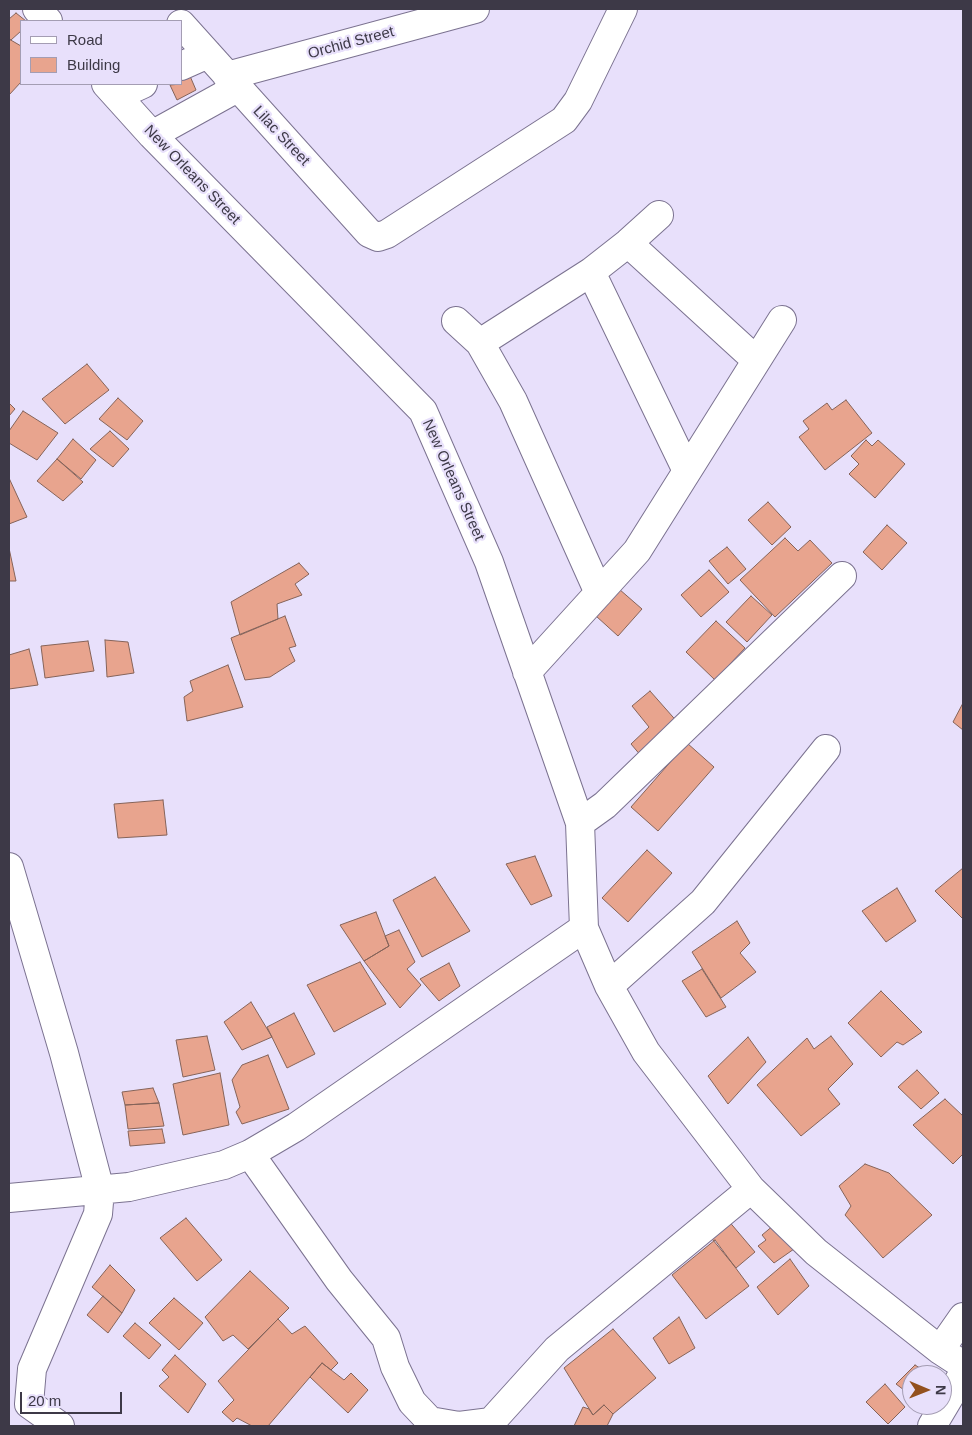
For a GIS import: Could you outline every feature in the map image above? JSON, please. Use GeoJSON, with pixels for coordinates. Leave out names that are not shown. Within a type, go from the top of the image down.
{"type":"FeatureCollection","features":[{"type":"Feature","properties":{"kind":"street"},"geometry":{"type":"LineString","coordinates":[[37,9],[47,20]]}},
{"type":"Feature","properties":{"kind":"street"},"geometry":{"type":"LineString","coordinates":[[167,9],[178,20]]}},
{"type":"Feature","properties":{"kind":"street","name":"Orchid Street"},"geometry":{"type":"LineString","coordinates":[[152,135],[232,82],[475,9]]}},
{"type":"Feature","properties":{"kind":"street","name":"Lilac Street"},"geometry":{"type":"LineString","coordinates":[[182,25],[370,233],[378,237],[387,234],[564,120],[578,101],[623,9]]}},
{"type":"Feature","properties":{"kind":"street"},"geometry":{"type":"LineString","coordinates":[[182,66],[208,54]]}},
{"type":"Feature","properties":{"kind":"street"},"geometry":{"type":"LineString","coordinates":[[111,90],[137,85]]}},
{"type":"Feature","properties":{"kind":"street","name":"New Orleans Street"},"geometry":{"type":"LineString","coordinates":[[111,90],[152,135],[423,412],[489,562],[580,823],[584,928]]}},
{"type":"Feature","properties":{"kind":"street"},"geometry":{"type":"LineString","coordinates":[[480,343],[590,272],[628,244],[659,215]]}},
{"type":"Feature","properties":{"kind":"street"},"geometry":{"type":"LineString","coordinates":[[628,244],[756,360]]}},
{"type":"Feature","properties":{"kind":"street"},"geometry":{"type":"LineString","coordinates":[[590,272],[687,471]]}},
{"type":"Feature","properties":{"kind":"street"},"geometry":{"type":"LineString","coordinates":[[526,672],[637,551],[782,320]]}},
{"type":"Feature","properties":{"kind":"street"},"geometry":{"type":"LineString","coordinates":[[456,321],[480,343],[513,401],[599,593]]}},
{"type":"Feature","properties":{"kind":"street"},"geometry":{"type":"LineString","coordinates":[[580,823],[605,805],[842,576]]}},
{"type":"Feature","properties":{"kind":"street"},"geometry":{"type":"LineString","coordinates":[[609,986],[703,902],[826,749]]}},
{"type":"Feature","properties":{"kind":"street"},"geometry":{"type":"LineString","coordinates":[[9,866],[64,1053],[100,1190],[98,1214],[32,1369],[29,1404],[60,1426]]}},
{"type":"Feature","properties":{"kind":"street"},"geometry":{"type":"LineString","coordinates":[[9,1198],[129,1187],[224,1165],[250,1154],[296,1127],[584,928],[609,986],[646,1052],[751,1189],[816,1252],[940,1350],[963,1365]]}},
{"type":"Feature","properties":{"kind":"street"},"geometry":{"type":"LineString","coordinates":[[250,1154],[339,1280],[386,1338],[395,1367],[412,1402],[430,1421],[459,1426],[491,1422],[557,1349],[751,1189]]}},
{"type":"Feature","properties":{"kind":"street"},"geometry":{"type":"LineString","coordinates":[[940,1350],[963,1317]]}},
{"type":"Feature","properties":{"kind":"street"},"geometry":{"type":"LineString","coordinates":[[932,1426],[963,1374]]}},
{"type":"Feature","properties":{"kind":"building"},"geometry":{"type":"Polygon","coordinates":[[[16,13],[25,20],[20,20],[20,32],[11,40],[9,39],[9,19],[16,13]]]}},
{"type":"Feature","properties":{"kind":"building"},"geometry":{"type":"Polygon","coordinates":[[[9,39],[20,45],[20,83],[9,95],[9,39]]]}},
{"type":"Feature","properties":{"kind":"building"},"geometry":{"type":"Polygon","coordinates":[[[190,76],[196,90],[177,100],[170,85],[182,85],[182,80],[190,76]]]}},
{"type":"Feature","properties":{"kind":"building"},"geometry":{"type":"Polygon","coordinates":[[[87,364],[109,390],[65,424],[42,399],[87,364]]]}},
{"type":"Feature","properties":{"kind":"building"},"geometry":{"type":"Polygon","coordinates":[[[118,398],[143,421],[127,440],[99,419],[118,398]]]}},
{"type":"Feature","properties":{"kind":"building"},"geometry":{"type":"Polygon","coordinates":[[[846,400],[872,433],[825,470],[799,437],[809,429],[803,421],[827,403],[832,410],[846,400]]]}},
{"type":"Feature","properties":{"kind":"building"},"geometry":{"type":"Polygon","coordinates":[[[9,403],[15,409],[9,416],[9,403]]]}},
{"type":"Feature","properties":{"kind":"building"},"geometry":{"type":"Polygon","coordinates":[[[23,411],[58,433],[37,460],[9,443],[9,431],[23,411]]]}},
{"type":"Feature","properties":{"kind":"building"},"geometry":{"type":"Polygon","coordinates":[[[110,431],[129,449],[113,467],[90,449],[110,431]]]}},
{"type":"Feature","properties":{"kind":"building"},"geometry":{"type":"Polygon","coordinates":[[[73,439],[96,460],[81,479],[57,459],[73,439]]]}},
{"type":"Feature","properties":{"kind":"building"},"geometry":{"type":"Polygon","coordinates":[[[866,440],[872,446],[878,440],[905,464],[875,498],[849,474],[859,464],[851,456],[866,440]]]}},
{"type":"Feature","properties":{"kind":"building"},"geometry":{"type":"Polygon","coordinates":[[[57,459],[83,482],[63,501],[37,481],[57,459]]]}},
{"type":"Feature","properties":{"kind":"building"},"geometry":{"type":"Polygon","coordinates":[[[9,478],[27,517],[9,524],[9,478]]]}},
{"type":"Feature","properties":{"kind":"building"},"geometry":{"type":"Polygon","coordinates":[[[768,502],[791,527],[772,545],[748,520],[768,502]]]}},
{"type":"Feature","properties":{"kind":"building"},"geometry":{"type":"Polygon","coordinates":[[[887,525],[907,543],[882,570],[863,552],[887,525]]]}},
{"type":"Feature","properties":{"kind":"building"},"geometry":{"type":"Polygon","coordinates":[[[785,538],[798,551],[810,540],[832,563],[775,617],[740,580],[785,538]]]}},
{"type":"Feature","properties":{"kind":"building"},"geometry":{"type":"Polygon","coordinates":[[[727,547],[746,569],[728,584],[709,561],[727,547]]]}},
{"type":"Feature","properties":{"kind":"building"},"geometry":{"type":"Polygon","coordinates":[[[9,548],[16,581],[9,581],[9,548]]]}},
{"type":"Feature","properties":{"kind":"building"},"geometry":{"type":"Polygon","coordinates":[[[299,563],[309,574],[295,584],[302,595],[277,604],[278,619],[240,635],[231,602],[299,563]]]}},
{"type":"Feature","properties":{"kind":"building"},"geometry":{"type":"Polygon","coordinates":[[[709,570],[729,592],[701,617],[681,595],[709,570]]]}},
{"type":"Feature","properties":{"kind":"building"},"geometry":{"type":"Polygon","coordinates":[[[619,589],[642,609],[618,636],[596,616],[619,589]]]}},
{"type":"Feature","properties":{"kind":"building"},"geometry":{"type":"Polygon","coordinates":[[[751,596],[772,615],[747,642],[726,622],[751,596]]]}},
{"type":"Feature","properties":{"kind":"building"},"geometry":{"type":"Polygon","coordinates":[[[285,616],[296,646],[289,648],[295,661],[270,677],[245,680],[231,638],[285,616]]]}},
{"type":"Feature","properties":{"kind":"building"},"geometry":{"type":"Polygon","coordinates":[[[716,621],[745,648],[715,680],[686,652],[716,621]]]}},
{"type":"Feature","properties":{"kind":"building"},"geometry":{"type":"Polygon","coordinates":[[[105,640],[128,642],[134,673],[107,677],[105,640]]]}},
{"type":"Feature","properties":{"kind":"building"},"geometry":{"type":"Polygon","coordinates":[[[88,641],[94,671],[45,678],[41,646],[88,641]]]}},
{"type":"Feature","properties":{"kind":"building"},"geometry":{"type":"Polygon","coordinates":[[[29,649],[38,685],[9,689],[9,655],[29,649]]]}},
{"type":"Feature","properties":{"kind":"building"},"geometry":{"type":"Polygon","coordinates":[[[228,665],[243,707],[187,721],[184,697],[193,691],[190,681],[228,665]]]}},
{"type":"Feature","properties":{"kind":"building"},"geometry":{"type":"Polygon","coordinates":[[[650,691],[680,725],[642,757],[631,744],[649,727],[632,706],[650,691]]]}},
{"type":"Feature","properties":{"kind":"building"},"geometry":{"type":"Polygon","coordinates":[[[963,703],[963,730],[953,722],[963,703]]]}},
{"type":"Feature","properties":{"kind":"building"},"geometry":{"type":"Polygon","coordinates":[[[687,743],[714,767],[658,831],[631,807],[687,743]]]}},
{"type":"Feature","properties":{"kind":"building"},"geometry":{"type":"Polygon","coordinates":[[[163,800],[167,835],[118,838],[114,804],[163,800]]]}},
{"type":"Feature","properties":{"kind":"building"},"geometry":{"type":"Polygon","coordinates":[[[647,850],[672,873],[628,922],[602,898],[647,850]]]}},
{"type":"Feature","properties":{"kind":"building"},"geometry":{"type":"Polygon","coordinates":[[[535,856],[552,896],[531,905],[506,864],[535,856]]]}},
{"type":"Feature","properties":{"kind":"building"},"geometry":{"type":"Polygon","coordinates":[[[963,868],[963,919],[935,891],[963,868]]]}},
{"type":"Feature","properties":{"kind":"building"},"geometry":{"type":"Polygon","coordinates":[[[435,877],[470,931],[422,957],[393,900],[435,877]]]}},
{"type":"Feature","properties":{"kind":"building"},"geometry":{"type":"Polygon","coordinates":[[[897,888],[916,921],[886,942],[862,911],[897,888]]]}},
{"type":"Feature","properties":{"kind":"building"},"geometry":{"type":"Polygon","coordinates":[[[376,912],[389,946],[364,961],[340,925],[376,912]]]}},
{"type":"Feature","properties":{"kind":"building"},"geometry":{"type":"Polygon","coordinates":[[[737,921],[750,943],[740,953],[756,972],[721,998],[692,952],[737,921]]]}},
{"type":"Feature","properties":{"kind":"building"},"geometry":{"type":"Polygon","coordinates":[[[399,930],[415,962],[407,969],[421,985],[400,1008],[364,961],[389,946],[385,936],[399,930]]]}},
{"type":"Feature","properties":{"kind":"building"},"geometry":{"type":"Polygon","coordinates":[[[360,962],[386,1004],[334,1032],[307,985],[360,962]]]}},
{"type":"Feature","properties":{"kind":"building"},"geometry":{"type":"Polygon","coordinates":[[[449,963],[460,986],[439,1001],[420,979],[449,963]]]}},
{"type":"Feature","properties":{"kind":"building"},"geometry":{"type":"Polygon","coordinates":[[[702,969],[726,1007],[706,1017],[682,981],[702,969]]]}},
{"type":"Feature","properties":{"kind":"building"},"geometry":{"type":"Polygon","coordinates":[[[881,991],[922,1032],[903,1045],[897,1042],[881,1057],[848,1023],[881,991]]]}},
{"type":"Feature","properties":{"kind":"building"},"geometry":{"type":"Polygon","coordinates":[[[251,1002],[272,1037],[242,1050],[224,1022],[251,1002]]]}},
{"type":"Feature","properties":{"kind":"building"},"geometry":{"type":"Polygon","coordinates":[[[294,1013],[315,1054],[287,1068],[267,1027],[294,1013]]]}},
{"type":"Feature","properties":{"kind":"building"},"geometry":{"type":"Polygon","coordinates":[[[207,1036],[215,1070],[183,1077],[176,1040],[207,1036]]]}},
{"type":"Feature","properties":{"kind":"building"},"geometry":{"type":"Polygon","coordinates":[[[831,1036],[853,1064],[828,1089],[840,1104],[801,1136],[757,1085],[807,1038],[814,1049],[831,1036]]]}},
{"type":"Feature","properties":{"kind":"building"},"geometry":{"type":"Polygon","coordinates":[[[748,1037],[766,1062],[728,1104],[708,1076],[748,1037]]]}},
{"type":"Feature","properties":{"kind":"building"},"geometry":{"type":"Polygon","coordinates":[[[268,1055],[289,1109],[242,1124],[236,1112],[240,1107],[232,1080],[242,1065],[268,1055]]]}},
{"type":"Feature","properties":{"kind":"building"},"geometry":{"type":"Polygon","coordinates":[[[917,1070],[939,1093],[921,1109],[898,1087],[917,1070]]]}},
{"type":"Feature","properties":{"kind":"building"},"geometry":{"type":"Polygon","coordinates":[[[220,1073],[229,1125],[183,1135],[173,1084],[220,1073]]]}},
{"type":"Feature","properties":{"kind":"building"},"geometry":{"type":"Polygon","coordinates":[[[153,1088],[159,1103],[125,1105],[122,1092],[153,1088]]]}},
{"type":"Feature","properties":{"kind":"building"},"geometry":{"type":"Polygon","coordinates":[[[945,1099],[963,1116],[963,1154],[953,1164],[913,1125],[945,1099]]]}},
{"type":"Feature","properties":{"kind":"building"},"geometry":{"type":"Polygon","coordinates":[[[159,1103],[164,1126],[128,1129],[125,1105],[159,1103]]]}},
{"type":"Feature","properties":{"kind":"building"},"geometry":{"type":"Polygon","coordinates":[[[162,1129],[165,1143],[130,1146],[128,1131],[162,1129]]]}},
{"type":"Feature","properties":{"kind":"building"},"geometry":{"type":"Polygon","coordinates":[[[865,1164],[889,1173],[932,1215],[883,1258],[845,1215],[851,1206],[839,1186],[865,1164]]]}},
{"type":"Feature","properties":{"kind":"building"},"geometry":{"type":"Polygon","coordinates":[[[186,1218],[222,1260],[197,1281],[160,1238],[186,1218]]]}},
{"type":"Feature","properties":{"kind":"building"},"geometry":{"type":"Polygon","coordinates":[[[727,1219],[755,1252],[736,1268],[708,1234],[727,1219]]]}},
{"type":"Feature","properties":{"kind":"building"},"geometry":{"type":"Polygon","coordinates":[[[774,1225],[794,1249],[774,1263],[758,1246],[766,1240],[762,1235],[774,1225]]]}},
{"type":"Feature","properties":{"kind":"building"},"geometry":{"type":"Polygon","coordinates":[[[715,1240],[749,1286],[706,1319],[672,1275],[715,1240]]]}},
{"type":"Feature","properties":{"kind":"building"},"geometry":{"type":"Polygon","coordinates":[[[790,1259],[809,1286],[778,1315],[757,1287],[790,1259]]]}},
{"type":"Feature","properties":{"kind":"building"},"geometry":{"type":"Polygon","coordinates":[[[110,1265],[135,1290],[122,1313],[92,1287],[110,1265]]]}},
{"type":"Feature","properties":{"kind":"building"},"geometry":{"type":"Polygon","coordinates":[[[250,1271],[289,1308],[248,1349],[233,1335],[223,1341],[205,1317],[250,1271]]]}},
{"type":"Feature","properties":{"kind":"building"},"geometry":{"type":"Polygon","coordinates":[[[103,1296],[122,1313],[108,1333],[87,1315],[103,1296]]]}},
{"type":"Feature","properties":{"kind":"building"},"geometry":{"type":"Polygon","coordinates":[[[174,1298],[203,1323],[179,1350],[149,1323],[174,1298]]]}},
{"type":"Feature","properties":{"kind":"building"},"geometry":{"type":"Polygon","coordinates":[[[679,1317],[695,1348],[669,1364],[653,1338],[679,1317]]]}},
{"type":"Feature","properties":{"kind":"building"},"geometry":{"type":"Polygon","coordinates":[[[278,1319],[292,1334],[305,1326],[338,1363],[331,1370],[322,1363],[268,1426],[252,1426],[237,1418],[233,1422],[222,1412],[234,1400],[218,1381],[278,1319]]]}},
{"type":"Feature","properties":{"kind":"building"},"geometry":{"type":"Polygon","coordinates":[[[135,1323],[161,1345],[149,1359],[123,1336],[135,1323]]]}},
{"type":"Feature","properties":{"kind":"building"},"geometry":{"type":"Polygon","coordinates":[[[613,1329],[656,1378],[613,1414],[604,1405],[593,1415],[564,1368],[613,1329]]]}},
{"type":"Feature","properties":{"kind":"building"},"geometry":{"type":"Polygon","coordinates":[[[175,1355],[206,1384],[188,1413],[159,1386],[169,1377],[162,1370],[175,1355]]]}},
{"type":"Feature","properties":{"kind":"building"},"geometry":{"type":"Polygon","coordinates":[[[322,1363],[344,1380],[351,1373],[368,1390],[348,1413],[310,1377],[322,1363]]]}},
{"type":"Feature","properties":{"kind":"building"},"geometry":{"type":"Polygon","coordinates":[[[902,1378],[902,1388],[896,1384],[902,1378]]]}},
{"type":"Feature","properties":{"kind":"building"},"geometry":{"type":"Polygon","coordinates":[[[885,1384],[902,1404],[902,1410],[888,1424],[866,1402],[885,1384]]]}},
{"type":"Feature","properties":{"kind":"building"},"geometry":{"type":"Polygon","coordinates":[[[604,1405],[613,1414],[607,1426],[574,1426],[583,1407],[589,1409],[593,1415],[604,1405]]]}}]}
